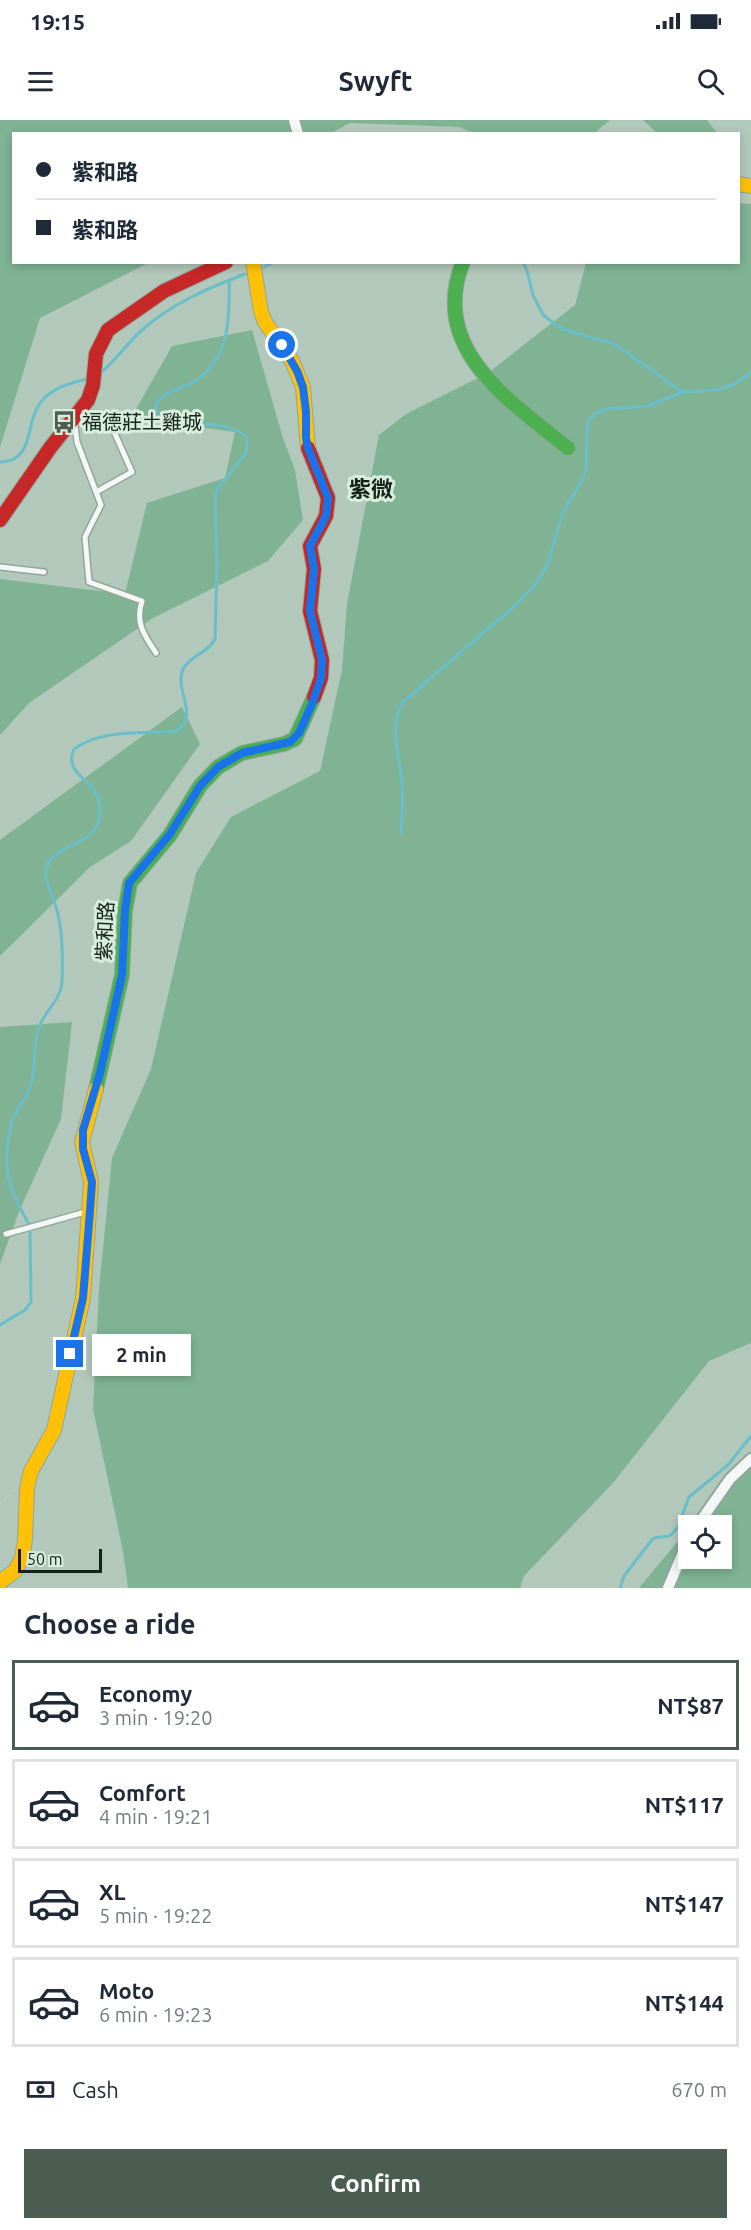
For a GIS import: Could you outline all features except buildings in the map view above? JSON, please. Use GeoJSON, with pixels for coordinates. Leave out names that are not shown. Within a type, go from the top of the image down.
{"type":"FeatureCollection","features":[{"type":"Feature","properties":{"kind":"street"},"geometry":{"type":"LineString","coordinates":[[0,520],[88,400],[96,369],[96,354],[108,330],[164,291],[222,264]]}},
{"type":"Feature","properties":{"kind":"street","name":"紫和路"},"geometry":{"type":"LineString","coordinates":[[0,1582],[15,1571],[22,1558],[27,1488],[31,1471],[54,1430],[83,1298],[92,1182],[82,1142],[83,1130],[100,1073],[122,975],[125,911],[129,883],[170,834],[200,786],[218,767],[242,753],[284,744],[295,738],[312,704],[321,678],[322,660],[310,611],[314,569],[310,546],[326,516],[328,498],[308,448],[303,387],[292,361],[265,322],[261,312],[253,264]]}},
{"type":"Feature","properties":{"kind":"street"},"geometry":{"type":"LineString","coordinates":[[462,264],[453,291],[455,316],[477,366],[496,389],[568,448]]}},
{"type":"Feature","properties":{"kind":"street"},"geometry":{"type":"LineString","coordinates":[[705,1515],[730,1479],[751,1459]]}},
{"type":"Feature","properties":{"kind":"street"},"geometry":{"type":"LineString","coordinates":[[668,1588],[678,1564]]}},
{"type":"Feature","properties":{"kind":"lane"},"geometry":{"type":"LineString","coordinates":[[98,491],[132,472],[112,427],[74,418],[77,442],[98,491],[101,505],[86,537],[89,582],[142,601],[139,616],[144,636],[156,653]]}},
{"type":"Feature","properties":{"kind":"lane"},"geometry":{"type":"LineString","coordinates":[[0,567],[44,572]]}},
{"type":"Feature","properties":{"kind":"lane"},"geometry":{"type":"LineString","coordinates":[[6,1234],[90,1211]]}},
{"type":"Feature","properties":{"kind":"green space"},"geometry":{"type":"Polygon","coordinates":[[[0,120],[610,120],[595,132],[471,132],[459,127],[350,123],[333,132],[12,132],[12,264],[146,264],[40,318],[0,447],[0,120]]]}},
{"type":"Feature","properties":{"kind":"green space"},"geometry":{"type":"Polygon","coordinates":[[[643,120],[707,120],[716,132],[656,132],[643,120]]]}},
{"type":"Feature","properties":{"kind":"green space"},"geometry":{"type":"Polygon","coordinates":[[[740,203],[751,204],[751,1343],[709,1361],[613,1483],[524,1576],[520,1588],[128,1588],[123,1551],[93,1409],[99,1289],[112,1158],[151,1069],[196,873],[231,817],[320,771],[342,670],[347,604],[379,435],[406,414],[488,373],[575,305],[586,264],[740,264],[740,203]]]}},
{"type":"Feature","properties":{"kind":"green space"},"geometry":{"type":"Polygon","coordinates":[[[252,330],[282,435],[295,470],[303,520],[268,561],[153,618],[29,703],[0,735],[0,579],[125,594],[147,503],[225,478],[235,432],[131,418],[172,346],[252,330]]]}},
{"type":"Feature","properties":{"kind":"green space"},"geometry":{"type":"Polygon","coordinates":[[[182,707],[200,744],[131,841],[90,867],[0,956],[0,840],[182,707]]]}},
{"type":"Feature","properties":{"kind":"green space"},"geometry":{"type":"Polygon","coordinates":[[[72,1022],[61,1119],[20,1209],[0,1264],[0,1027],[72,1022]]]}},
{"type":"Feature","properties":{"kind":"green space"},"geometry":{"type":"Polygon","coordinates":[[[751,1454],[751,1588],[639,1588],[678,1541],[678,1569],[732,1569],[732,1515],[699,1515],[751,1454]]]}},
{"type":"Feature","properties":{"kind":"waterway"},"geometry":{"type":"LineString","coordinates":[[264,267],[270,264]]}},
{"type":"Feature","properties":{"kind":"waterway"},"geometry":{"type":"LineString","coordinates":[[524,264],[533,295],[543,315],[562,329],[614,344],[683,392],[716,390],[735,384],[751,372]]}},
{"type":"Feature","properties":{"kind":"waterway"},"geometry":{"type":"LineString","coordinates":[[99,374],[137,335],[165,312],[204,291],[245,274]]}},
{"type":"Feature","properties":{"kind":"waterway"},"geometry":{"type":"LineString","coordinates":[[29,1225],[10,1183],[7,1150],[14,1116],[27,1096],[32,1081],[38,1030],[59,995],[62,982],[61,930],[46,870],[52,858],[58,853],[90,834],[96,828],[99,819],[100,805],[97,795],[74,768],[72,759],[74,749],[86,742],[111,735],[177,731],[183,725],[187,711],[182,688],[182,672],[188,662],[208,648],[215,639],[217,564],[215,500],[217,489],[246,453],[247,438],[229,428],[178,421],[167,417],[157,411],[156,403],[168,393],[192,383],[205,374],[214,363],[221,351],[228,324],[229,280]]}},
{"type":"Feature","properties":{"kind":"waterway"},"geometry":{"type":"LineString","coordinates":[[0,462],[11,460],[19,455],[28,440],[36,411],[51,392],[90,378]]}},
{"type":"Feature","properties":{"kind":"waterway"},"geometry":{"type":"LineString","coordinates":[[401,832],[402,785],[395,732],[398,712],[403,702],[519,602],[538,581],[548,563],[563,512],[586,470],[589,419],[606,409],[648,406],[683,392]]}},
{"type":"Feature","properties":{"kind":"waterway"},"geometry":{"type":"LineString","coordinates":[[0,1325],[25,1310],[31,1302],[30,1233]]}},
{"type":"Feature","properties":{"kind":"waterway"},"geometry":{"type":"LineString","coordinates":[[620,1588],[624,1576],[651,1541],[673,1533],[678,1527],[689,1497],[728,1465],[751,1436]]}},
{"type":"Feature","properties":{"kind":"traffic: fast"},"geometry":{"type":"LineString","coordinates":[[462,264],[455,293],[456,321],[466,347],[481,370],[500,391],[568,448]]}},
{"type":"Feature","properties":{"kind":"traffic: fast"},"geometry":{"type":"LineString","coordinates":[[96,1089],[122,975],[125,911],[130,883],[170,835],[200,786],[218,767],[242,753],[284,744],[295,739],[314,697]]}},
{"type":"Feature","properties":{"kind":"traffic: slow"},"geometry":{"type":"LineString","coordinates":[[740,184],[751,186]]}},
{"type":"Feature","properties":{"kind":"traffic: slow"},"geometry":{"type":"LineString","coordinates":[[253,264],[261,312],[265,322],[292,361],[303,387],[308,448]]}},
{"type":"Feature","properties":{"kind":"traffic: slow"},"geometry":{"type":"LineString","coordinates":[[0,1582],[15,1571],[22,1558],[27,1488],[31,1471],[54,1430],[83,1298],[91,1182],[82,1142],[96,1089]]}},
{"type":"Feature","properties":{"kind":"traffic: jam"},"geometry":{"type":"LineString","coordinates":[[0,520],[50,448],[88,400],[93,385],[96,354],[108,330],[164,291],[222,264]]}},
{"type":"Feature","properties":{"kind":"traffic: jam"},"geometry":{"type":"LineString","coordinates":[[308,448],[328,498],[326,516],[310,546],[314,569],[310,611],[322,660],[321,678],[314,697]]}},
{"type":"Feature","properties":{"kind":"place","name":"福德莊土雞城"},"geometry":{"type":"Point","coordinates":[64,422]}},
{"type":"Feature","properties":{"kind":"district","name":"紫微"},"geometry":{"type":"Point","coordinates":[371,489]}},
{"type":"Feature","properties":{"kind":"route"},"geometry":{"type":"LineString","coordinates":[[70,1354],[83,1298],[92,1182],[83,1149],[83,1130],[97,1085],[122,975],[125,911],[129,883],[170,834],[200,786],[218,767],[242,753],[284,744],[295,738],[312,704],[321,678],[322,660],[310,611],[314,569],[310,546],[326,516],[328,498],[308,448],[303,387],[282,345]]}}]}
